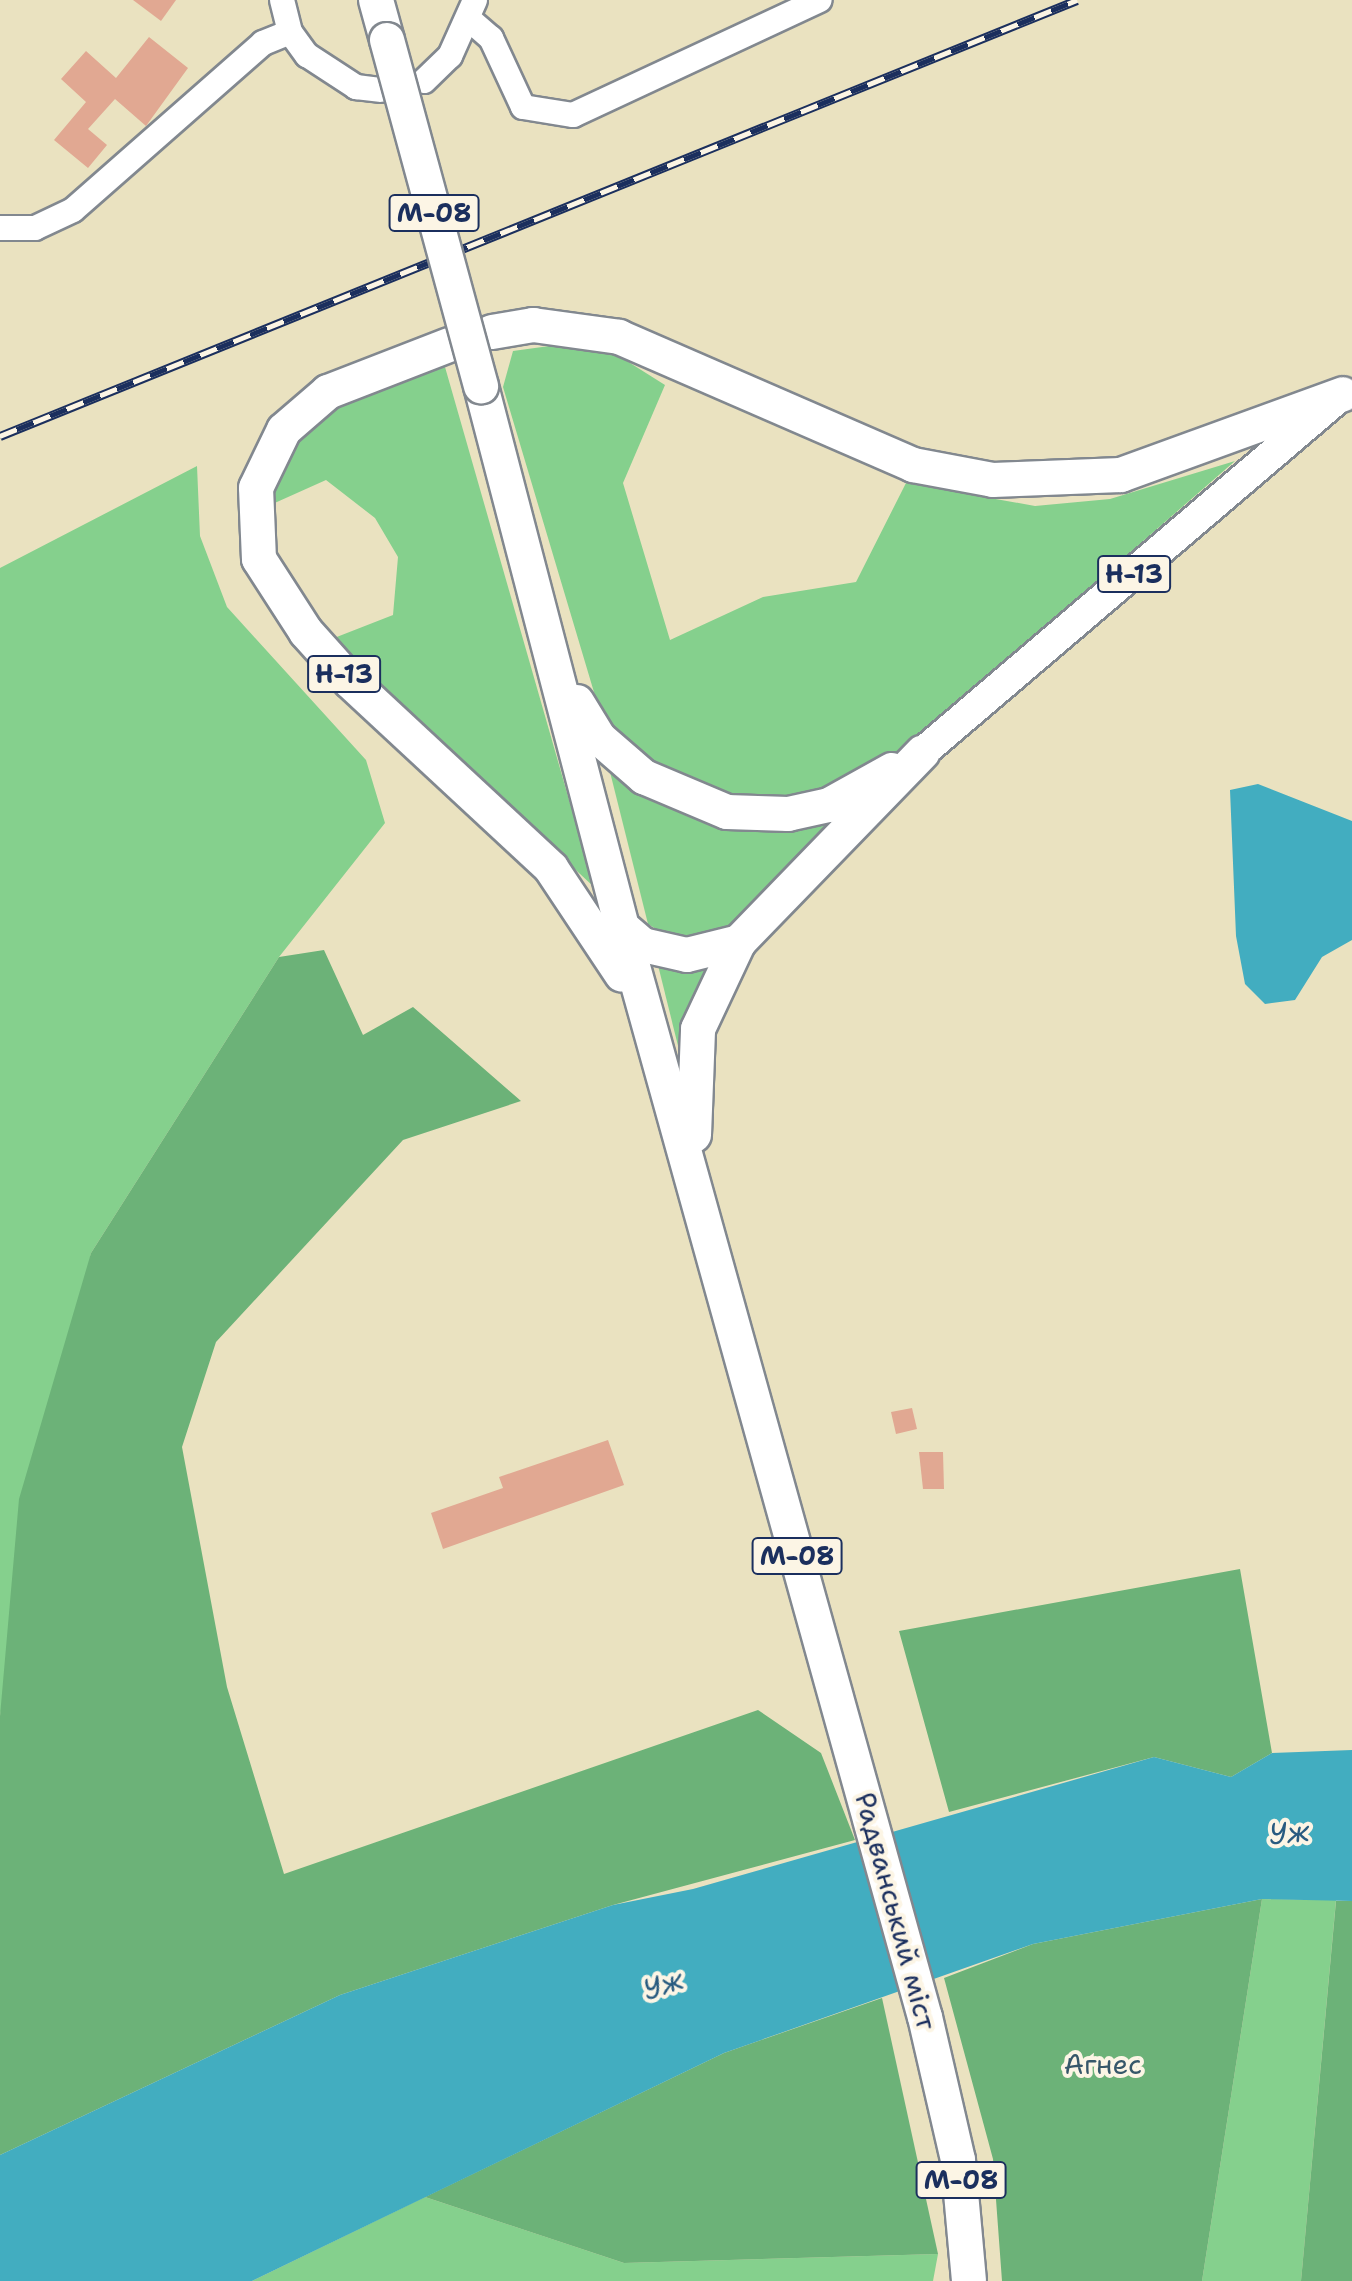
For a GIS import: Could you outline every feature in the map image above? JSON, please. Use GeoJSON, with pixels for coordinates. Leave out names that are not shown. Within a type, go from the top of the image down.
{"type":"FeatureCollection","features":[{"type":"Feature","properties":{"kind":"highway","name":"М-08"},"geometry":{"type":"LineString","coordinates":[[376,0],[562,678],[622,927],[698,1195]]}},
{"type":"Feature","properties":{"kind":"highway","name":"Н-13"},"geometry":{"type":"LineString","coordinates":[[492,332],[533,325],[619,337],[913,465],[993,480],[1121,475],[1347,390]]}},
{"type":"Feature","properties":{"kind":"highway","name":"Н-13"},"geometry":{"type":"LineString","coordinates":[[449,345],[328,392],[284,430],[256,488],[259,559],[306,632],[351,682],[551,868],[584,908],[649,1024]]}},
{"type":"Feature","properties":{"kind":"highway","name":"Н-13"},"geometry":{"type":"LineString","coordinates":[[562,678],[617,757],[685,798],[727,812],[788,814],[829,805],[923,752]]}},
{"type":"Feature","properties":{"kind":"highway","name":"Н-13"},"geometry":{"type":"LineString","coordinates":[[698,1195],[691,1064],[714,988],[739,942],[923,752]]}},
{"type":"Feature","properties":{"kind":"highway"},"geometry":{"type":"LineString","coordinates":[[622,927],[643,945],[687,955],[739,942]]}},
{"type":"Feature","properties":{"kind":"highway","name":"Радванський міст"},"geometry":{"type":"LineString","coordinates":[[698,1195],[850,1740],[941,2081],[958,2160],[969,2281]]}},
{"type":"Feature","properties":{"kind":"main road","name":"Н-13"},"geometry":{"type":"LineString","coordinates":[[923,752],[1347,390]]}},
{"type":"Feature","properties":{"kind":"street"},"geometry":{"type":"LineString","coordinates":[[282,0],[290,32],[331,73],[380,90]]}},
{"type":"Feature","properties":{"kind":"street"},"geometry":{"type":"LineString","coordinates":[[473,10],[491,38],[523,107],[573,115],[820,0]]}},
{"type":"Feature","properties":{"kind":"street"},"geometry":{"type":"LineString","coordinates":[[424,81],[450,56],[473,10]]}},
{"type":"Feature","properties":{"kind":"street"},"geometry":{"type":"LineString","coordinates":[[0,228],[35,228],[73,210],[263,43],[290,32]]}},
{"type":"Feature","properties":{"kind":"green space"},"geometry":{"type":"Polygon","coordinates":[[[564,344],[611,351],[665,385],[623,483],[670,640],[763,597],[856,582],[906,483],[1035,506],[1110,499],[1235,461],[909,745],[851,784],[803,803],[718,801],[624,751],[599,709],[503,387],[513,351],[564,344]]]}},
{"type":"Feature","properties":{"kind":"green space"},"geometry":{"type":"Polygon","coordinates":[[[445,367],[594,887],[329,640],[393,615],[398,557],[375,518],[326,480],[268,506],[285,453],[312,421],[373,387],[445,367]]]}},
{"type":"Feature","properties":{"kind":"green space"},"geometry":{"type":"Polygon","coordinates":[[[197,466],[200,536],[227,607],[366,760],[385,823],[279,957],[91,1253],[0,1716],[0,568],[197,466]]]}},
{"type":"Feature","properties":{"kind":"green space"},"geometry":{"type":"Polygon","coordinates":[[[609,768],[624,777],[840,815],[739,922],[699,940],[664,934],[648,924],[609,768]]]}},
{"type":"Feature","properties":{"kind":"green space"},"geometry":{"type":"Polygon","coordinates":[[[324,950],[363,1035],[413,1007],[521,1101],[403,1140],[216,1342],[182,1447],[227,1687],[284,1874],[758,1710],[821,1753],[855,1840],[613,1905],[340,1995],[0,2155],[0,1716],[19,1499],[91,1253],[279,957],[324,950]]]}},
{"type":"Feature","properties":{"kind":"green space"},"geometry":{"type":"Polygon","coordinates":[[[656,957],[720,960],[682,1062],[656,957]]]}},
{"type":"Feature","properties":{"kind":"green space"},"geometry":{"type":"Polygon","coordinates":[[[1240,1569],[1272,1753],[1231,1777],[1154,1757],[949,1812],[899,1631],[1240,1569]]]}},
{"type":"Feature","properties":{"kind":"green space"},"geometry":{"type":"Polygon","coordinates":[[[1262,1899],[1336,1900],[1301,2281],[1202,2281],[1262,1899]]]}},
{"type":"Feature","properties":{"kind":"green space","name":"Агнес"},"geometry":{"type":"Polygon","coordinates":[[[1262,1899],[1202,2281],[1002,2281],[993,2159],[944,1978],[1033,1944],[1262,1899]]]}},
{"type":"Feature","properties":{"kind":"green space"},"geometry":{"type":"Polygon","coordinates":[[[1336,1901],[1352,1901],[1352,2281],[1301,2281],[1336,1901]]]}},
{"type":"Feature","properties":{"kind":"green space"},"geometry":{"type":"Polygon","coordinates":[[[882,1998],[938,2254],[624,2263],[425,2197],[724,2053],[882,1998]]]}},
{"type":"Feature","properties":{"kind":"green space"},"geometry":{"type":"Polygon","coordinates":[[[425,2197],[624,2263],[938,2254],[933,2281],[252,2281],[425,2197]]]}},
{"type":"Feature","properties":{"kind":"water"},"geometry":{"type":"Polygon","coordinates":[[[1258,784],[1352,821],[1352,940],[1322,957],[1295,1000],[1265,1004],[1245,984],[1236,936],[1230,790],[1258,784]]]}},
{"type":"Feature","properties":{"kind":"water","name":"Уж"},"geometry":{"type":"Polygon","coordinates":[[[1352,1750],[1352,1901],[1262,1899],[1033,1944],[724,2053],[252,2281],[0,2281],[0,2155],[340,1995],[613,1905],[693,1889],[1154,1757],[1231,1777],[1272,1753],[1352,1750]]]}},
{"type":"Feature","properties":{"kind":"building"},"geometry":{"type":"Polygon","coordinates":[[[133,0],[176,0],[161,21],[133,0]]]}},
{"type":"Feature","properties":{"kind":"building"},"geometry":{"type":"Polygon","coordinates":[[[149,37],[188,68],[146,126],[115,99],[88,129],[107,145],[88,168],[54,140],[86,102],[61,79],[86,51],[116,78],[149,37]]]}},
{"type":"Feature","properties":{"kind":"building"},"geometry":{"type":"Polygon","coordinates":[[[912,1408],[917,1429],[896,1434],[891,1412],[912,1408]]]}},
{"type":"Feature","properties":{"kind":"building"},"geometry":{"type":"Polygon","coordinates":[[[608,1440],[624,1485],[443,1549],[431,1513],[503,1488],[499,1477],[608,1440]]]}},
{"type":"Feature","properties":{"kind":"building"},"geometry":{"type":"Polygon","coordinates":[[[919,1452],[943,1452],[944,1489],[923,1489],[919,1452]]]}},
{"type":"Feature","properties":{"kind":"railway"},"geometry":{"type":"LineString","coordinates":[[0,436],[1077,0]]}}]}
